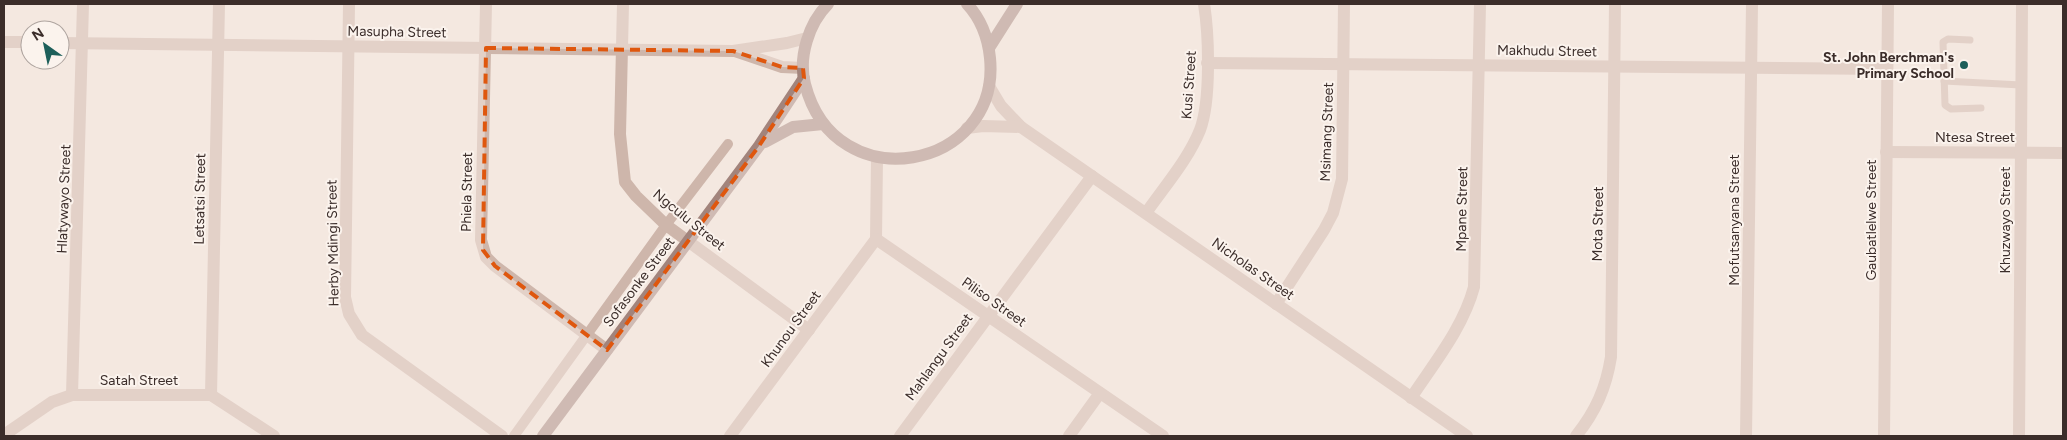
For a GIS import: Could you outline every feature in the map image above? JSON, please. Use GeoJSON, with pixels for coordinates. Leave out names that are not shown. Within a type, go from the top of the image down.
{"type":"FeatureCollection","features":[{"type":"Feature","properties":{"kind":"main road","name":"Sofasonke Street"},"geometry":{"type":"LineString","coordinates":[[828,4],[821,11],[807,38],[803,73],[809,100],[823,124],[836,138],[855,150],[877,158],[902,160],[926,155],[949,144],[967,128],[981,108],[989,86],[991,67],[989,48],[983,29],[967,4]]}},
{"type":"Feature","properties":{"kind":"main road"},"geometry":{"type":"LineString","coordinates":[[989,48],[1017,4]]}},
{"type":"Feature","properties":{"kind":"main road","name":"Sofasonke Street"},"geometry":{"type":"LineString","coordinates":[[543,436],[759,146],[803,73]]}},
{"type":"Feature","properties":{"kind":"main road","name":"Sofasonke Street"},"geometry":{"type":"LineString","coordinates":[[759,146],[794,127],[823,124]]}},
{"type":"Feature","properties":{"kind":"street","name":"Hlatywayo Street"},"geometry":{"type":"LineString","coordinates":[[72,395],[84,43],[83,4]]}},
{"type":"Feature","properties":{"kind":"street","name":"Letsatsi Street"},"geometry":{"type":"LineString","coordinates":[[211,395],[219,4]]}},
{"type":"Feature","properties":{"kind":"street","name":"Herby Mdingi Street"},"geometry":{"type":"LineString","coordinates":[[349,4],[345,297],[349,314],[362,335],[502,436]]}},
{"type":"Feature","properties":{"kind":"street","name":"Phiela Street"},"geometry":{"type":"LineString","coordinates":[[486,4],[481,240],[483,250],[495,266],[607,350]]}},
{"type":"Feature","properties":{"kind":"street","name":"Ngculu Street"},"geometry":{"type":"LineString","coordinates":[[623,4],[620,134],[626,182],[636,196],[666,225],[809,330]]}},
{"type":"Feature","properties":{"kind":"street","name":"Kusi Street"},"geometry":{"type":"LineString","coordinates":[[1146,213],[1193,145],[1205,115],[1207,20],[1204,4]]}},
{"type":"Feature","properties":{"kind":"street","name":"Msimang Street"},"geometry":{"type":"LineString","coordinates":[[1276,304],[1324,230],[1342,180],[1344,4]]}},
{"type":"Feature","properties":{"kind":"street","name":"Mpane Street"},"geometry":{"type":"LineString","coordinates":[[1411,398],[1460,323],[1470,302],[1474,287],[1480,4]]}},
{"type":"Feature","properties":{"kind":"street","name":"Mota Street"},"geometry":{"type":"LineString","coordinates":[[1576,436],[1601,399],[1611,357],[1615,4]]}},
{"type":"Feature","properties":{"kind":"street","name":"Mofutsanyana Street"},"geometry":{"type":"LineString","coordinates":[[1746,436],[1752,4]]}},
{"type":"Feature","properties":{"kind":"street","name":"Gaubatlelwe Street"},"geometry":{"type":"LineString","coordinates":[[1884,436],[1888,4]]}},
{"type":"Feature","properties":{"kind":"street","name":"Khuzwayo Street"},"geometry":{"type":"LineString","coordinates":[[2019,436],[2022,4]]}},
{"type":"Feature","properties":{"kind":"street","name":"Masupha Street"},"geometry":{"type":"LineString","coordinates":[[70,43],[733,51],[762,48],[807,38]]}},
{"type":"Feature","properties":{"kind":"street"},"geometry":{"type":"LineString","coordinates":[[4,42],[20,42]]}},
{"type":"Feature","properties":{"kind":"street","name":"Masupha Street"},"geometry":{"type":"LineString","coordinates":[[733,51],[803,73]]}},
{"type":"Feature","properties":{"kind":"street","name":"Makhudu Street"},"geometry":{"type":"LineString","coordinates":[[1207,63],[1887,69]]}},
{"type":"Feature","properties":{"kind":"street","name":"Nicholas Street"},"geometry":{"type":"LineString","coordinates":[[989,86],[1001,106],[1021,127],[1467,436]]}},
{"type":"Feature","properties":{"kind":"street"},"geometry":{"type":"LineString","coordinates":[[967,128],[983,126],[1021,127]]}},
{"type":"Feature","properties":{"kind":"street"},"geometry":{"type":"LineString","coordinates":[[514,436],[666,225],[728,144]]}},
{"type":"Feature","properties":{"kind":"street","name":"Ntesa Street"},"geometry":{"type":"LineString","coordinates":[[1886,152],[2021,152],[2063,154]]}},
{"type":"Feature","properties":{"kind":"street"},"geometry":{"type":"LineString","coordinates":[[876,239],[877,158]]}},
{"type":"Feature","properties":{"kind":"street","name":"Mahlangu Street"},"geometry":{"type":"LineString","coordinates":[[900,436],[1092,176]]}},
{"type":"Feature","properties":{"kind":"street","name":"Piliso Street"},"geometry":{"type":"LineString","coordinates":[[876,239],[1163,436]]}},
{"type":"Feature","properties":{"kind":"street","name":"Khunou Street"},"geometry":{"type":"LineString","coordinates":[[730,436],[876,239]]}},
{"type":"Feature","properties":{"kind":"street"},"geometry":{"type":"LineString","coordinates":[[1069,436],[1100,394]]}},
{"type":"Feature","properties":{"kind":"street","name":"Satah Street"},"geometry":{"type":"LineString","coordinates":[[4,435],[52,402],[72,395],[211,395]]}},
{"type":"Feature","properties":{"kind":"street"},"geometry":{"type":"LineString","coordinates":[[211,395],[274,436]]}},
{"type":"Feature","properties":{"kind":"lane"},"geometry":{"type":"LineString","coordinates":[[1970,40],[1948,39],[1943,42],[1946,107],[1980,108]]}},
{"type":"Feature","properties":{"kind":"lane"},"geometry":{"type":"LineString","coordinates":[[1944,81],[2022,85]]}},
{"type":"Feature","properties":{"kind":"highlighted area"},"geometry":{"type":"Polygon","coordinates":[[[486,48],[733,51],[782,67],[803,68],[804,78],[759,146],[607,350],[495,266],[483,250],[486,48]]]}},
{"type":"Feature","properties":{"kind":"place","name":"St. John Berchman's Primary School"},"geometry":{"type":"Point","coordinates":[1964,65]}}]}
